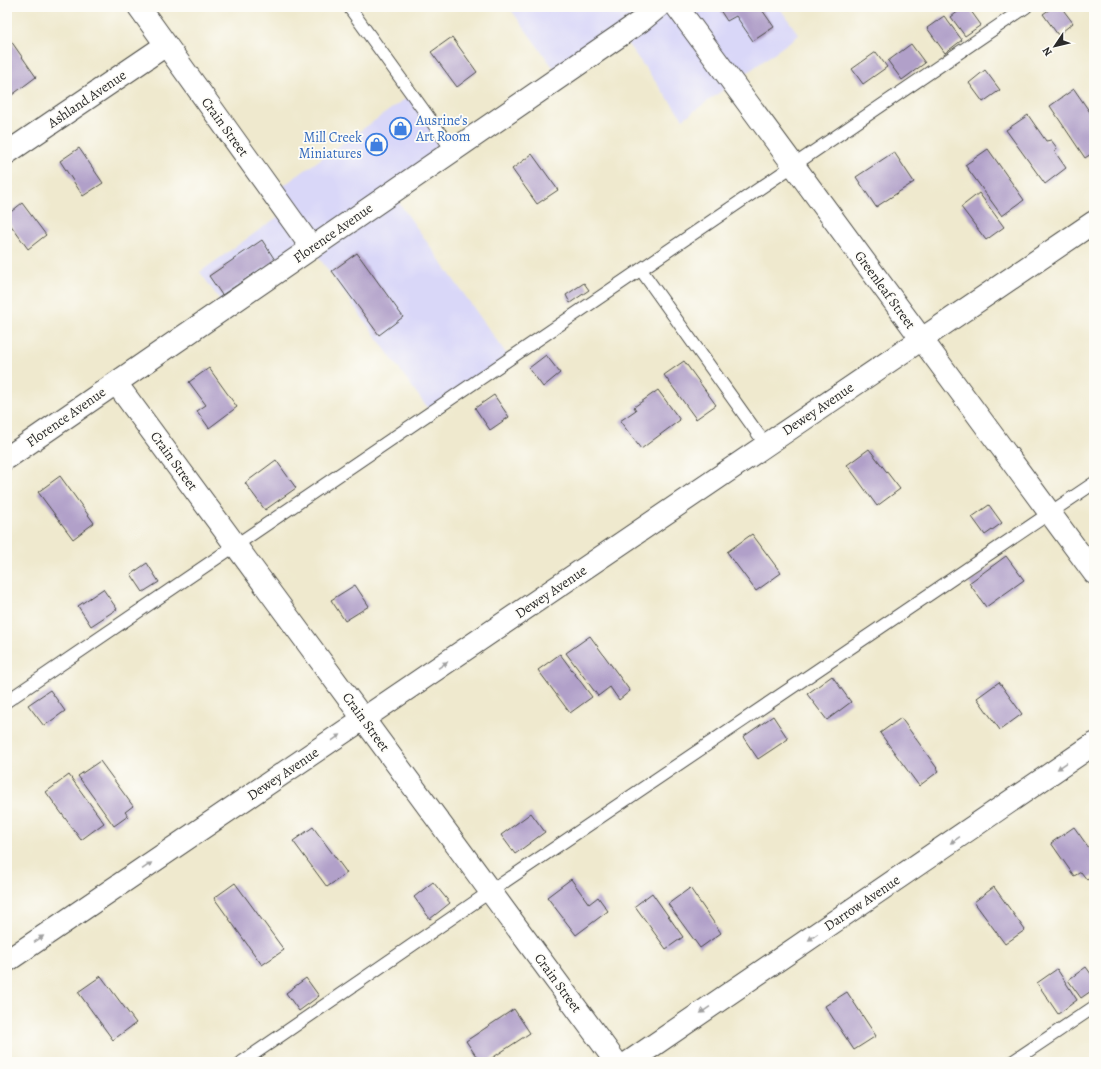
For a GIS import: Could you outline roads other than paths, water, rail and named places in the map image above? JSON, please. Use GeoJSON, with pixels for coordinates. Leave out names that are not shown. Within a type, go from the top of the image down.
{"type":"FeatureCollection","features":[{"type":"Feature","properties":{"kind":"street","name":"Crain Street"},"geometry":{"type":"LineString","coordinates":[[139,7],[312,248]]}},
{"type":"Feature","properties":{"kind":"street","name":"Florence Avenue"},"geometry":{"type":"LineString","coordinates":[[7,458],[641,21],[658,7]]}},
{"type":"Feature","properties":{"kind":"street","name":"Greenleaf Street"},"geometry":{"type":"LineString","coordinates":[[677,7],[1094,573]]}},
{"type":"Feature","properties":{"kind":"street","name":"Ashland Avenue"},"geometry":{"type":"LineString","coordinates":[[7,153],[166,45]]}},
{"type":"Feature","properties":{"kind":"street","name":"Dewey Avenue"},"geometry":{"type":"LineString","coordinates":[[7,961],[1094,222]]}},
{"type":"Feature","properties":{"kind":"street","name":"Crain Street"},"geometry":{"type":"LineString","coordinates":[[116,382],[616,1062]]}},
{"type":"Feature","properties":{"kind":"street","name":"Darrow Avenue"},"geometry":{"type":"LineString","coordinates":[[630,1062],[1094,744]]}},
{"type":"Feature","properties":{"kind":"lane"},"geometry":{"type":"LineString","coordinates":[[349,7],[453,151]]}},
{"type":"Feature","properties":{"kind":"lane"},"geometry":{"type":"LineString","coordinates":[[7,701],[1026,7]]}},
{"type":"Feature","properties":{"kind":"lane"},"geometry":{"type":"LineString","coordinates":[[641,270],[766,445]]}},
{"type":"Feature","properties":{"kind":"lane"},"geometry":{"type":"LineString","coordinates":[[242,1062],[491,891],[1094,483]]}},
{"type":"Feature","properties":{"kind":"lane"},"geometry":{"type":"LineString","coordinates":[[1012,1062],[1094,1006]]}},
{"type":"Feature","properties":{"kind":"place","name":"Ausrine's Art Room"},"geometry":{"type":"Point","coordinates":[401,128]}},
{"type":"Feature","properties":{"kind":"place","name":"Mill Creek Miniatures"},"geometry":{"type":"Point","coordinates":[377,145]}}]}
